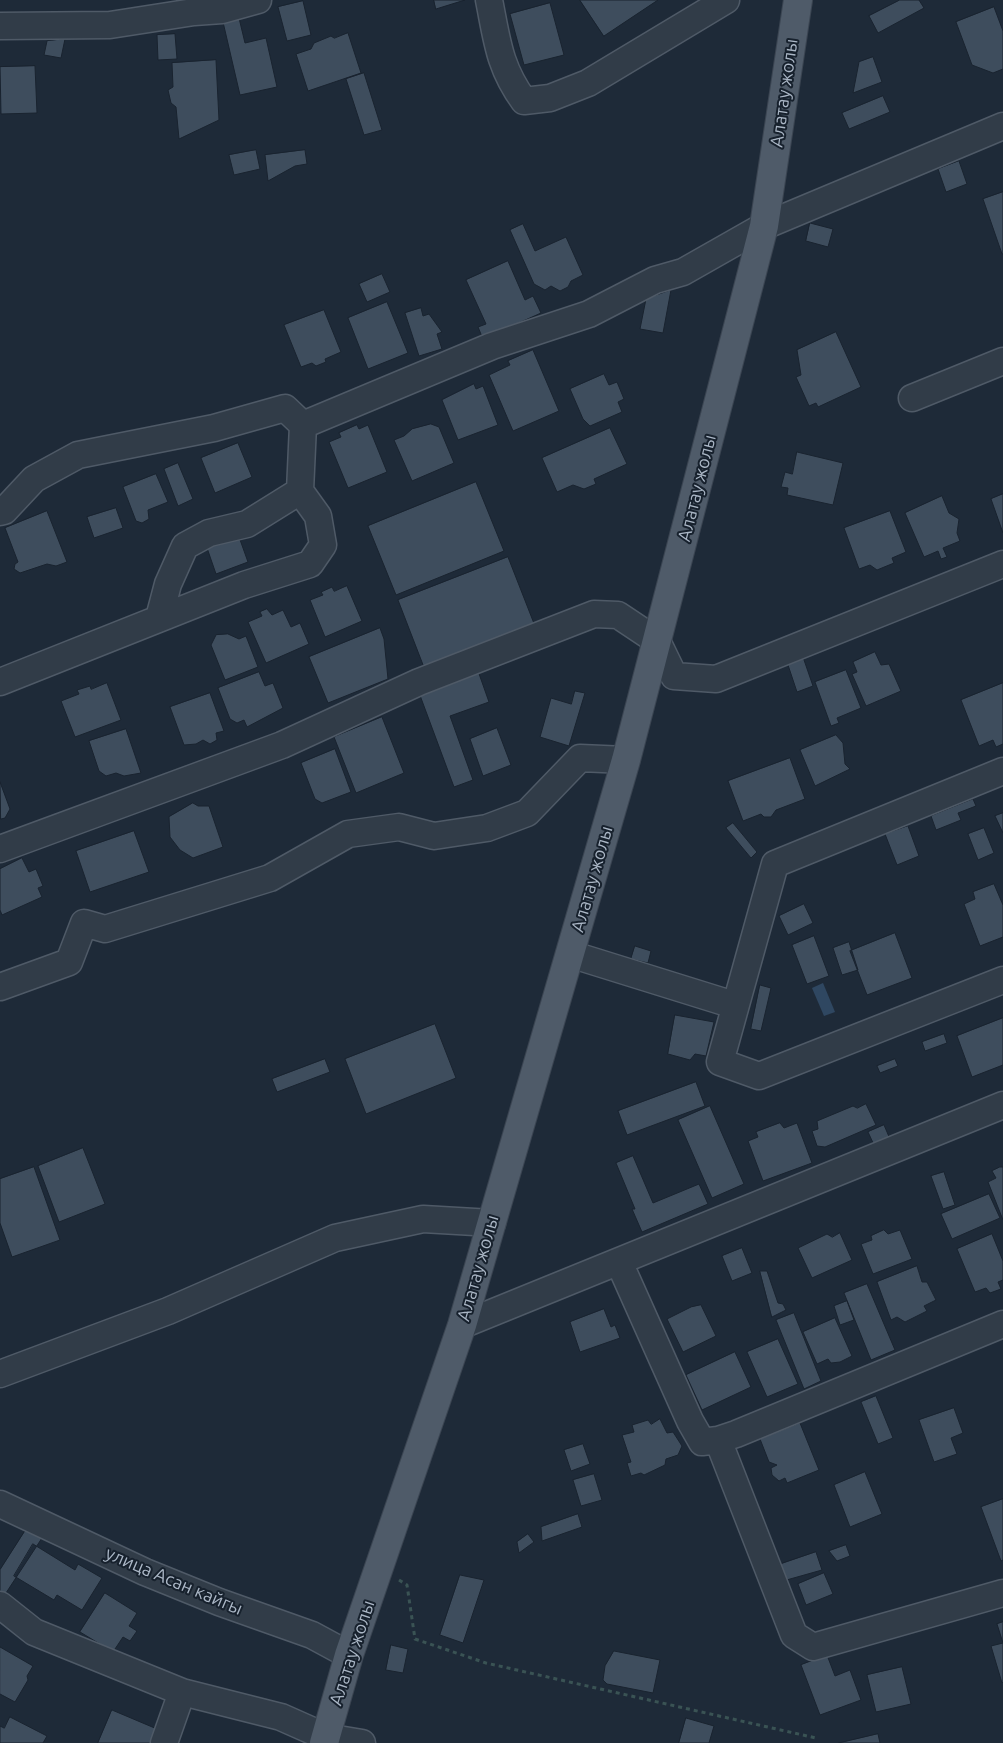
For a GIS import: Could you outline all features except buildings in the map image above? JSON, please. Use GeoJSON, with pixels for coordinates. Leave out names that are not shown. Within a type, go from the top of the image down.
{"type":"FeatureCollection","features":[{"type":"Feature","properties":{"kind":"main road","name":"Алатау жолы"},"geometry":{"type":"LineString","coordinates":[[325,1740],[349,1655],[462,1325],[626,760],[764,226],[798,0]]}},
{"type":"Feature","properties":{"kind":"street"},"geometry":{"type":"LineString","coordinates":[[0,26],[110,25],[194,12],[222,10],[258,0]]}},
{"type":"Feature","properties":{"kind":"street"},"geometry":{"type":"LineString","coordinates":[[489,0],[501,58],[510,82],[524,101],[550,98],[588,83],[726,0]]}},
{"type":"Feature","properties":{"kind":"street"},"geometry":{"type":"LineString","coordinates":[[303,425],[492,346],[589,314],[655,280],[683,272],[764,226],[1003,126]]}},
{"type":"Feature","properties":{"kind":"street"},"geometry":{"type":"LineString","coordinates":[[912,398],[1003,361]]}},
{"type":"Feature","properties":{"kind":"street"},"geometry":{"type":"LineString","coordinates":[[0,512],[4,511],[34,479],[78,455],[196,432],[285,408],[303,425],[300,491],[318,516],[323,545],[310,564],[244,585],[0,682]]}},
{"type":"Feature","properties":{"kind":"street"},"geometry":{"type":"LineString","coordinates":[[159,618],[168,584],[185,546],[209,533],[247,524],[300,491]]}},
{"type":"Feature","properties":{"kind":"street"},"geometry":{"type":"LineString","coordinates":[[0,849],[282,745],[419,682],[594,614],[618,615],[657,641],[674,676],[716,680],[1003,564]]}},
{"type":"Feature","properties":{"kind":"street"},"geometry":{"type":"LineString","coordinates":[[0,987],[69,962],[84,923],[105,929],[270,878],[348,834],[399,828],[434,836],[487,828],[527,813],[580,758],[626,760]]}},
{"type":"Feature","properties":{"kind":"street"},"geometry":{"type":"LineString","coordinates":[[1003,771],[775,864],[734,1005],[720,1062],[759,1076],[1003,980]]}},
{"type":"Feature","properties":{"kind":"street"},"geometry":{"type":"LineString","coordinates":[[570,954],[734,1005]]}},
{"type":"Feature","properties":{"kind":"street"},"geometry":{"type":"LineString","coordinates":[[462,1325],[1003,1105]]}},
{"type":"Feature","properties":{"kind":"street"},"geometry":{"type":"LineString","coordinates":[[0,1374],[168,1311],[335,1238],[422,1219],[492,1223]]}},
{"type":"Feature","properties":{"kind":"street"},"geometry":{"type":"LineString","coordinates":[[619,1262],[702,1442],[718,1440],[1003,1324]]}},
{"type":"Feature","properties":{"kind":"street"},"geometry":{"type":"LineString","coordinates":[[718,1440],[794,1635],[812,1647],[1003,1593]]}},
{"type":"Feature","properties":{"kind":"street","name":"улица Асан кайгы"},"geometry":{"type":"LineString","coordinates":[[0,1504],[145,1572],[219,1602],[312,1635],[349,1655]]}},
{"type":"Feature","properties":{"kind":"street"},"geometry":{"type":"LineString","coordinates":[[0,1606],[34,1632],[182,1692],[282,1716],[325,1740],[362,1743]]}},
{"type":"Feature","properties":{"kind":"street"},"geometry":{"type":"LineString","coordinates":[[164,1743],[182,1692]]}},
{"type":"Feature","properties":{"kind":"path"},"geometry":{"type":"LineString","coordinates":[[379,1570],[407,1584],[415,1639],[486,1663],[816,1738]]}},
{"type":"Feature","properties":{"kind":"water"},"geometry":{"type":"Polygon","coordinates":[[[823,983],[835,1012],[824,1016],[812,988],[823,983]]]}}]}
